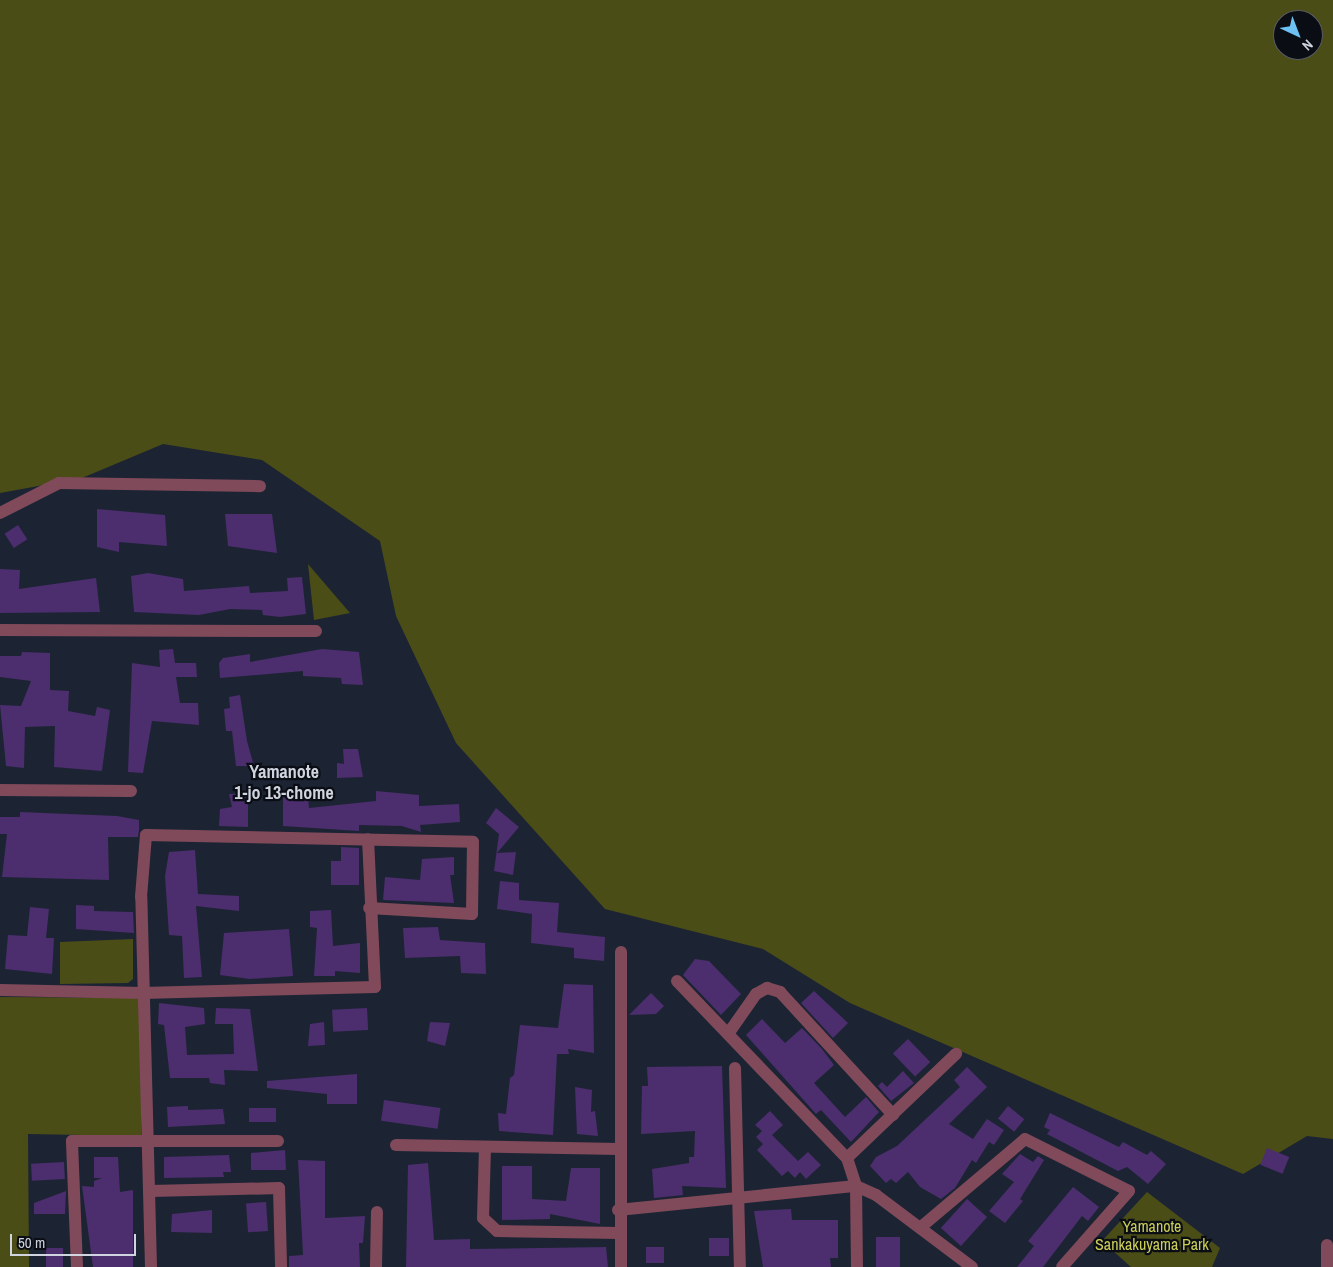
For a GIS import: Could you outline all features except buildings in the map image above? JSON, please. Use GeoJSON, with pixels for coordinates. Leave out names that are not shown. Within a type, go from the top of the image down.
{"type":"FeatureCollection","features":[{"type":"Feature","properties":{"kind":"street"},"geometry":{"type":"LineString","coordinates":[[0,513],[59,483],[260,486]]}},
{"type":"Feature","properties":{"kind":"street"},"geometry":{"type":"LineString","coordinates":[[0,630],[316,631]]}},
{"type":"Feature","properties":{"kind":"street"},"geometry":{"type":"LineString","coordinates":[[0,790],[131,791]]}},
{"type":"Feature","properties":{"kind":"street"},"geometry":{"type":"LineString","coordinates":[[151,1267],[141,896],[146,835],[472,842],[472,914],[369,908]]}},
{"type":"Feature","properties":{"kind":"street"},"geometry":{"type":"LineString","coordinates":[[0,990],[143,993],[375,986],[369,908],[368,839]]}},
{"type":"Feature","properties":{"kind":"street"},"geometry":{"type":"LineString","coordinates":[[621,952],[618,1210],[621,1267]]}},
{"type":"Feature","properties":{"kind":"street"},"geometry":{"type":"LineString","coordinates":[[677,981],[847,1158],[856,1186],[858,1267]]}},
{"type":"Feature","properties":{"kind":"street"},"geometry":{"type":"LineString","coordinates":[[728,1034],[756,994],[767,988],[780,992],[893,1115]]}},
{"type":"Feature","properties":{"kind":"street"},"geometry":{"type":"LineString","coordinates":[[847,1158],[956,1054]]}},
{"type":"Feature","properties":{"kind":"street"},"geometry":{"type":"LineString","coordinates":[[735,1068],[740,1267]]}},
{"type":"Feature","properties":{"kind":"street"},"geometry":{"type":"LineString","coordinates":[[920,1227],[1025,1139],[1129,1191],[1062,1267]]}},
{"type":"Feature","properties":{"kind":"street"},"geometry":{"type":"LineString","coordinates":[[77,1267],[72,1141],[147,1143],[278,1142]]}},
{"type":"Feature","properties":{"kind":"street"},"geometry":{"type":"LineString","coordinates":[[396,1145],[619,1149]]}},
{"type":"Feature","properties":{"kind":"street"},"geometry":{"type":"LineString","coordinates":[[485,1147],[483,1218],[497,1231],[620,1233]]}},
{"type":"Feature","properties":{"kind":"street"},"geometry":{"type":"LineString","coordinates":[[618,1210],[739,1196],[856,1186],[920,1227],[972,1267]]}},
{"type":"Feature","properties":{"kind":"street"},"geometry":{"type":"LineString","coordinates":[[150,1191],[279,1188],[281,1267]]}},
{"type":"Feature","properties":{"kind":"street"},"geometry":{"type":"LineString","coordinates":[[376,1267],[377,1212]]}},
{"type":"Feature","properties":{"kind":"street"},"geometry":{"type":"LineString","coordinates":[[1327,1245],[1327,1267]]}},
{"type":"Feature","properties":{"kind":"green space"},"geometry":{"type":"Polygon","coordinates":[[[0,0],[1333,0],[1333,1139],[1307,1136],[1243,1174],[850,1003],[763,949],[605,909],[456,743],[396,616],[380,541],[262,460],[163,444],[82,478],[0,493],[0,0]]]}},
{"type":"Feature","properties":{"kind":"green space"},"geometry":{"type":"Polygon","coordinates":[[[308,564],[350,613],[314,620],[308,564]]]}},
{"type":"Feature","properties":{"kind":"green space"},"geometry":{"type":"Polygon","coordinates":[[[133,939],[133,979],[128,983],[60,984],[60,942],[133,939]]]}},
{"type":"Feature","properties":{"kind":"green space"},"geometry":{"type":"Polygon","coordinates":[[[0,997],[137,998],[141,1003],[141,1136],[28,1134],[29,1267],[0,1267],[0,997]]]}},
{"type":"Feature","properties":{"kind":"green space","name":"Yamanote Sankakuyama Park"},"geometry":{"type":"Polygon","coordinates":[[[1147,1192],[1220,1248],[1212,1267],[1131,1267],[1102,1241],[1147,1192]]]}},
{"type":"Feature","properties":{"kind":"district","name":"Yamanote 1-jo 13-chome"},"geometry":{"type":"Point","coordinates":[284,783]}}]}
